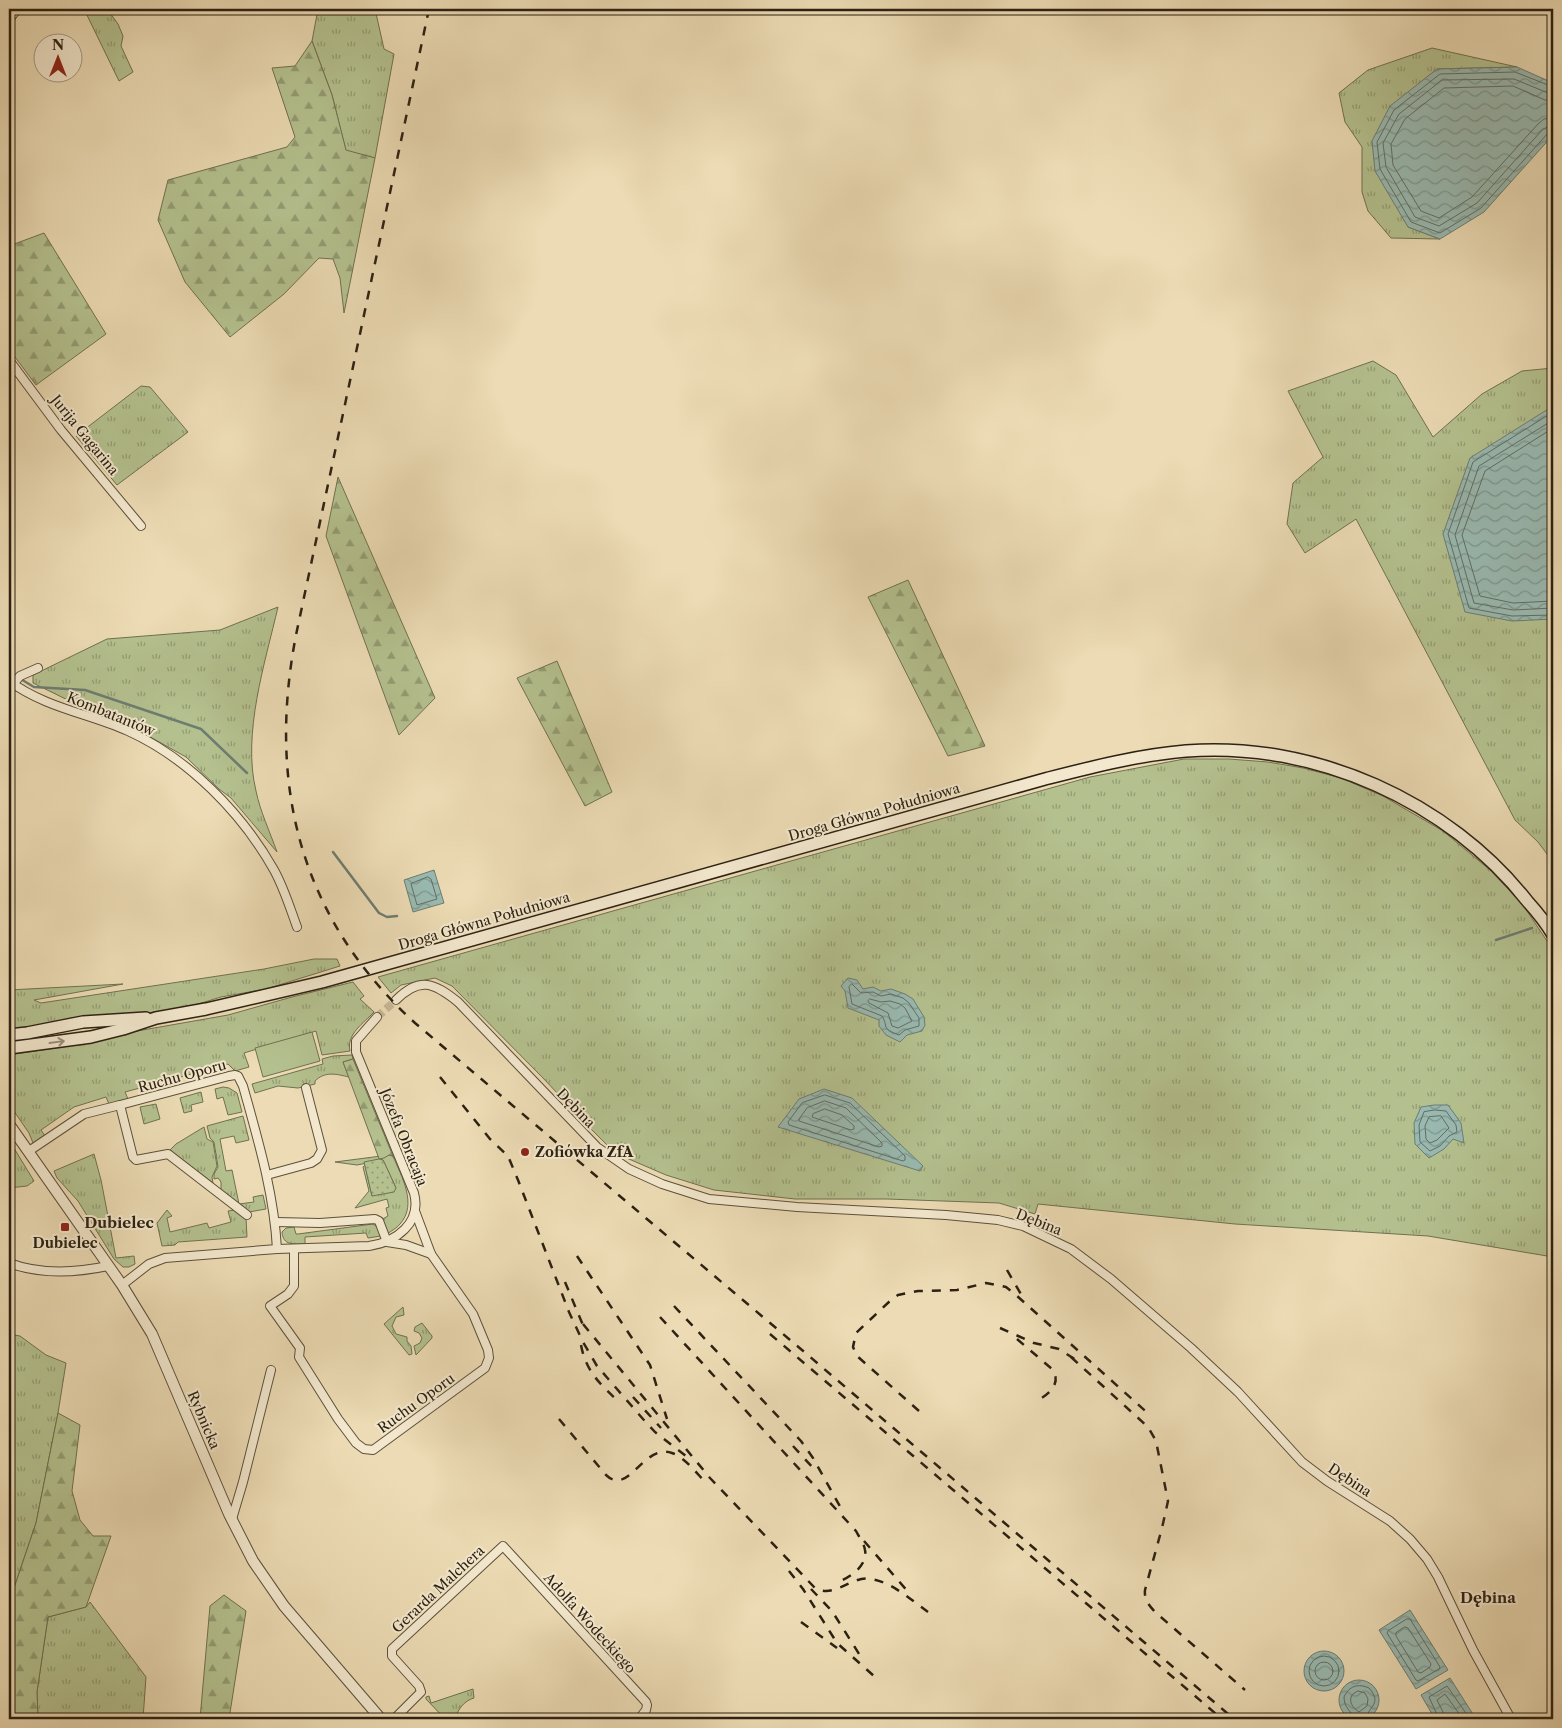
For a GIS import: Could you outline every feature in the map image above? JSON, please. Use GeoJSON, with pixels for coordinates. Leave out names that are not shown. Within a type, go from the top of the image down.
{"type":"FeatureCollection","features":[{"type":"Feature","properties":{"kind":"main road","name":"Droga Główna Południowa"},"geometry":{"type":"LineString","coordinates":[[9,1048],[90,1037],[156,1018],[277,993],[348,975],[1105,764],[1186,751],[1223,750],[1305,761],[1353,776],[1398,795],[1440,820],[1484,853],[1518,888],[1553,935]]}},
{"type":"Feature","properties":{"kind":"main road","name":"Droga Główna Południowa"},"geometry":{"type":"LineString","coordinates":[[9,1035],[27,1034],[83,1022],[156,1018]]}},
{"type":"Feature","properties":{"kind":"street"},"geometry":{"type":"LineString","coordinates":[[9,18],[16,9]]}},
{"type":"Feature","properties":{"kind":"street","name":"Jurija Gagarina"},"geometry":{"type":"LineString","coordinates":[[9,360],[61,430],[141,526]]}},
{"type":"Feature","properties":{"kind":"street"},"geometry":{"type":"LineString","coordinates":[[15,681],[38,668]]}},
{"type":"Feature","properties":{"kind":"street","name":"Kombatantów"},"geometry":{"type":"LineString","coordinates":[[15,681],[35,698],[113,725],[141,737],[158,746],[183,764],[223,801],[268,860],[280,882],[297,927]]}},
{"type":"Feature","properties":{"kind":"street","name":"Dębina"},"geometry":{"type":"LineString","coordinates":[[396,1000],[405,991],[413,987],[431,985],[440,988],[458,1002],[597,1147],[629,1169],[662,1184],[718,1200],[998,1220],[1023,1226],[1071,1249],[1111,1279],[1191,1348],[1238,1392],[1302,1462],[1326,1481],[1390,1521],[1410,1539],[1427,1559],[1438,1577],[1473,1650],[1511,1719]]}},
{"type":"Feature","properties":{"kind":"street","name":"Józefa Obracaja"},"geometry":{"type":"LineString","coordinates":[[377,1017],[356,1041],[356,1052],[414,1193],[417,1203],[415,1211]]}},
{"type":"Feature","properties":{"kind":"street","name":"Ruchu Oporu"},"geometry":{"type":"LineString","coordinates":[[29,1151],[84,1114],[229,1076],[238,1076],[243,1086],[267,1175],[276,1222],[277,1250]]}},
{"type":"Feature","properties":{"kind":"street"},"geometry":{"type":"LineString","coordinates":[[267,1175],[311,1164],[322,1150],[306,1088]]}},
{"type":"Feature","properties":{"kind":"street"},"geometry":{"type":"LineString","coordinates":[[120,1105],[133,1157],[136,1160],[168,1154],[247,1215]]}},
{"type":"Feature","properties":{"kind":"street","name":"Rybnicka"},"geometry":{"type":"LineString","coordinates":[[9,1124],[122,1285],[152,1334],[232,1519],[253,1561],[284,1606],[381,1719]]}},
{"type":"Feature","properties":{"kind":"street"},"geometry":{"type":"LineString","coordinates":[[122,1285],[149,1264],[165,1258],[369,1246],[387,1242],[398,1236],[409,1224],[415,1211]]}},
{"type":"Feature","properties":{"kind":"street","name":"Ruchu Oporu"},"geometry":{"type":"LineString","coordinates":[[294,1249],[294,1286],[288,1294],[270,1306],[300,1348],[299,1358],[338,1419],[356,1443],[364,1448],[373,1450],[485,1368],[489,1358],[488,1350],[472,1312],[431,1254],[415,1211]]}},
{"type":"Feature","properties":{"kind":"street"},"geometry":{"type":"LineString","coordinates":[[276,1222],[320,1223],[375,1219],[379,1221],[387,1242]]}},
{"type":"Feature","properties":{"kind":"street"},"geometry":{"type":"LineString","coordinates":[[387,1242],[406,1245],[431,1254]]}},
{"type":"Feature","properties":{"kind":"street"},"geometry":{"type":"LineString","coordinates":[[9,1263],[22,1268],[54,1272],[79,1271],[108,1266]]}},
{"type":"Feature","properties":{"kind":"street"},"geometry":{"type":"LineString","coordinates":[[232,1519],[271,1370]]}},
{"type":"Feature","properties":{"kind":"street","name":"Adolfa Wodeckiego"},"geometry":{"type":"LineString","coordinates":[[503,1546],[648,1705],[639,1719]]}},
{"type":"Feature","properties":{"kind":"street","name":"Gerarda Malchera"},"geometry":{"type":"LineString","coordinates":[[394,1719],[421,1692],[419,1686],[392,1656],[392,1649],[503,1546]]}},
{"type":"Feature","properties":{"kind":"green space"},"geometry":{"type":"Polygon","coordinates":[[[84,9],[108,9],[118,24],[123,36],[121,46],[133,72],[119,81],[84,9]]]}},
{"type":"Feature","properties":{"kind":"green space"},"geometry":{"type":"Polygon","coordinates":[[[318,9],[375,9],[384,49],[394,54],[375,158],[346,151],[332,95],[312,41],[318,9]]]}},
{"type":"Feature","properties":{"kind":"green space"},"geometry":{"type":"Polygon","coordinates":[[[312,41],[332,95],[346,150],[375,158],[344,313],[340,278],[333,259],[319,258],[284,294],[230,337],[185,282],[158,220],[168,180],[287,147],[295,137],[272,68],[295,66],[312,41]]]}},
{"type":"Feature","properties":{"kind":"green space"},"geometry":{"type":"Polygon","coordinates":[[[1432,48],[1517,67],[1437,69],[1408,227],[1440,239],[1391,238],[1368,211],[1362,192],[1362,147],[1345,122],[1339,93],[1368,70],[1432,48]]]}},
{"type":"Feature","properties":{"kind":"green space"},"geometry":{"type":"Polygon","coordinates":[[[44,233],[106,334],[36,385],[9,349],[9,246],[44,233]]]}},
{"type":"Feature","properties":{"kind":"green space"},"geometry":{"type":"Polygon","coordinates":[[[1373,361],[1396,375],[1433,437],[1482,394],[1522,371],[1553,368],[1553,862],[1538,842],[1515,820],[1356,519],[1305,553],[1287,524],[1293,483],[1323,457],[1288,391],[1373,361]]]}},
{"type":"Feature","properties":{"kind":"green space"},"geometry":{"type":"Polygon","coordinates":[[[141,386],[150,387],[188,432],[117,485],[76,436],[141,386]]]}},
{"type":"Feature","properties":{"kind":"green space"},"geometry":{"type":"Polygon","coordinates":[[[338,477],[435,698],[399,735],[326,536],[338,477]]]}},
{"type":"Feature","properties":{"kind":"green space"},"geometry":{"type":"Polygon","coordinates":[[[908,580],[985,746],[948,756],[868,597],[908,580]]]}},
{"type":"Feature","properties":{"kind":"green space"},"geometry":{"type":"Polygon","coordinates":[[[278,607],[257,699],[253,722],[252,746],[252,769],[256,791],[277,852],[231,798],[186,757],[120,720],[80,706],[33,683],[33,675],[107,639],[220,630],[278,607]]]}},
{"type":"Feature","properties":{"kind":"green space"},"geometry":{"type":"Polygon","coordinates":[[[557,661],[612,792],[585,806],[517,678],[557,661]]]}},
{"type":"Feature","properties":{"kind":"green space"},"geometry":{"type":"Polygon","coordinates":[[[1184,759],[1229,759],[1268,762],[1303,768],[1341,778],[1383,796],[1443,831],[1490,870],[1523,905],[1553,950],[1553,1257],[1428,1236],[1235,1224],[1038,1204],[1035,1214],[999,1203],[887,1199],[795,1199],[714,1190],[666,1175],[615,1153],[452,986],[435,978],[401,985],[391,993],[378,977],[1090,777],[1184,759]]]}},
{"type":"Feature","properties":{"kind":"green space"},"geometry":{"type":"Polygon","coordinates":[[[314,959],[337,959],[340,966],[266,989],[221,997],[182,1009],[127,1015],[78,1017],[15,1032],[9,1029],[9,990],[123,984],[34,1000],[41,1003],[264,969],[314,959]]]}},
{"type":"Feature","properties":{"kind":"green space"},"geometry":{"type":"Polygon","coordinates":[[[353,982],[364,996],[360,999],[374,1012],[353,1034],[349,1045],[350,1051],[322,1055],[316,1031],[244,1053],[249,1067],[235,1071],[228,1064],[125,1092],[128,1099],[109,1104],[106,1097],[74,1107],[41,1130],[45,1136],[33,1143],[29,1133],[9,1104],[9,1055],[95,1042],[137,1031],[228,1015],[353,982]]]}},
{"type":"Feature","properties":{"kind":"green space"},"geometry":{"type":"Polygon","coordinates":[[[312,1032],[320,1061],[263,1077],[255,1048],[312,1032]]]}},
{"type":"Feature","properties":{"kind":"green space"},"geometry":{"type":"Polygon","coordinates":[[[352,1055],[353,1059],[343,1062],[349,1077],[335,1074],[327,1075],[315,1081],[315,1084],[298,1088],[278,1086],[255,1093],[252,1084],[323,1064],[322,1059],[333,1056],[352,1055]]]}},
{"type":"Feature","properties":{"kind":"green space"},"geometry":{"type":"Polygon","coordinates":[[[353,1059],[393,1156],[389,1155],[379,1159],[343,1062],[353,1059]]]}},
{"type":"Feature","properties":{"kind":"green space"},"geometry":{"type":"Polygon","coordinates":[[[223,1087],[237,1093],[242,1112],[228,1115],[223,1097],[217,1099],[215,1089],[223,1087]]]}},
{"type":"Feature","properties":{"kind":"green space"},"geometry":{"type":"Polygon","coordinates":[[[201,1092],[203,1102],[191,1105],[192,1111],[184,1113],[180,1098],[201,1092]]]}},
{"type":"Feature","properties":{"kind":"green space"},"geometry":{"type":"Polygon","coordinates":[[[156,1104],[160,1119],[144,1124],[140,1107],[156,1104]]]}},
{"type":"Feature","properties":{"kind":"green space"},"geometry":{"type":"Polygon","coordinates":[[[243,1116],[249,1140],[236,1143],[234,1136],[220,1139],[226,1171],[232,1170],[239,1204],[254,1202],[253,1197],[263,1195],[266,1209],[249,1212],[221,1190],[221,1182],[218,1178],[214,1179],[214,1174],[218,1167],[214,1142],[210,1138],[207,1126],[243,1116]]]}},
{"type":"Feature","properties":{"kind":"green space"},"geometry":{"type":"Polygon","coordinates":[[[204,1127],[207,1139],[213,1142],[217,1166],[212,1177],[213,1183],[170,1150],[176,1144],[204,1127]]]}},
{"type":"Feature","properties":{"kind":"green space"},"geometry":{"type":"Polygon","coordinates":[[[9,1140],[34,1181],[27,1186],[9,1188],[9,1140]]]}},
{"type":"Feature","properties":{"kind":"green space"},"geometry":{"type":"Polygon","coordinates":[[[94,1154],[116,1258],[134,1256],[135,1264],[129,1267],[123,1267],[114,1259],[78,1201],[57,1178],[54,1171],[94,1154]]]}},
{"type":"Feature","properties":{"kind":"green space"},"geometry":{"type":"Polygon","coordinates":[[[393,1156],[403,1181],[408,1199],[408,1208],[400,1224],[387,1234],[381,1220],[388,1216],[386,1208],[389,1207],[387,1199],[355,1208],[369,1191],[363,1167],[365,1165],[372,1196],[396,1188],[383,1160],[357,1165],[335,1162],[393,1156]]]}},
{"type":"Feature","properties":{"kind":"green space"},"geometry":{"type":"Polygon","coordinates":[[[383,1160],[396,1188],[394,1192],[372,1196],[364,1162],[383,1160]]]}},
{"type":"Feature","properties":{"kind":"green space"},"geometry":{"type":"Polygon","coordinates":[[[167,1210],[172,1216],[167,1218],[170,1232],[207,1223],[209,1228],[231,1222],[228,1211],[234,1210],[246,1218],[247,1237],[178,1242],[175,1245],[162,1246],[157,1223],[167,1210]]]}},
{"type":"Feature","properties":{"kind":"green space"},"geometry":{"type":"Polygon","coordinates":[[[373,1224],[377,1227],[381,1236],[368,1238],[366,1233],[305,1237],[305,1244],[297,1244],[284,1240],[282,1232],[286,1228],[294,1227],[296,1234],[298,1234],[373,1224]]]}},
{"type":"Feature","properties":{"kind":"green space"},"geometry":{"type":"Polygon","coordinates":[[[403,1307],[404,1315],[396,1317],[392,1326],[396,1334],[407,1337],[412,1354],[409,1355],[384,1324],[403,1307]]]}},
{"type":"Feature","properties":{"kind":"green space"},"geometry":{"type":"Polygon","coordinates":[[[422,1323],[432,1338],[416,1355],[414,1346],[420,1343],[422,1338],[419,1333],[414,1331],[415,1327],[422,1323]]]}},
{"type":"Feature","properties":{"kind":"green space"},"geometry":{"type":"Polygon","coordinates":[[[9,1334],[20,1336],[46,1355],[66,1363],[36,1523],[13,1591],[9,1638],[9,1334]]]}},
{"type":"Feature","properties":{"kind":"green space"},"geometry":{"type":"Polygon","coordinates":[[[58,1413],[80,1425],[72,1491],[80,1520],[93,1536],[111,1536],[86,1607],[48,1617],[37,1692],[38,1719],[9,1719],[9,1638],[13,1591],[36,1523],[58,1413]]]}},
{"type":"Feature","properties":{"kind":"green space"},"geometry":{"type":"Polygon","coordinates":[[[224,1595],[246,1611],[229,1719],[200,1719],[210,1606],[224,1595]]]}},
{"type":"Feature","properties":{"kind":"green space"},"geometry":{"type":"Polygon","coordinates":[[[90,1602],[146,1677],[143,1719],[38,1719],[37,1692],[48,1617],[86,1607],[90,1602]]]}},
{"type":"Feature","properties":{"kind":"green space"},"geometry":{"type":"Polygon","coordinates":[[[473,1689],[474,1698],[462,1706],[455,1719],[445,1719],[426,1699],[429,1696],[431,1703],[473,1689]]]}},
{"type":"Feature","properties":{"kind":"water"},"geometry":{"type":"Polygon","coordinates":[[[1517,67],[1553,83],[1553,135],[1484,212],[1440,239],[1408,227],[1375,171],[1372,141],[1390,106],[1437,69],[1517,67]]]}},
{"type":"Feature","properties":{"kind":"water"},"geometry":{"type":"Polygon","coordinates":[[[1553,406],[1553,619],[1512,621],[1465,612],[1443,534],[1470,458],[1553,406]]]}},
{"type":"Feature","properties":{"kind":"water"},"geometry":{"type":"Polygon","coordinates":[[[434,870],[444,903],[413,912],[404,880],[434,870]]]}},
{"type":"Feature","properties":{"kind":"water"},"geometry":{"type":"Polygon","coordinates":[[[848,978],[857,980],[863,989],[873,987],[881,991],[891,989],[913,999],[924,1017],[925,1025],[922,1031],[907,1035],[900,1042],[886,1035],[879,1026],[879,1020],[848,1008],[845,991],[841,986],[848,978]]]}},
{"type":"Feature","properties":{"kind":"water"},"geometry":{"type":"Polygon","coordinates":[[[824,1089],[852,1098],[923,1166],[920,1171],[778,1127],[799,1099],[824,1089]]]}},
{"type":"Feature","properties":{"kind":"water"},"geometry":{"type":"Polygon","coordinates":[[[1448,1105],[1461,1123],[1464,1143],[1453,1139],[1444,1149],[1429,1158],[1415,1144],[1414,1123],[1421,1107],[1448,1105]]]}},
{"type":"Feature","properties":{"kind":"water"},"geometry":{"type":"Polygon","coordinates":[[[1410,1610],[1448,1670],[1416,1689],[1379,1630],[1410,1610]]]}},
{"type":"Feature","properties":{"kind":"water"},"geometry":{"type":"Polygon","coordinates":[[[1328,1651],[1335,1654],[1341,1660],[1344,1671],[1343,1679],[1335,1688],[1328,1691],[1320,1691],[1313,1688],[1305,1679],[1304,1667],[1307,1660],[1316,1652],[1328,1651]]]}},
{"type":"Feature","properties":{"kind":"water"},"geometry":{"type":"Polygon","coordinates":[[[1450,1678],[1476,1719],[1435,1719],[1421,1695],[1450,1678]]]}},
{"type":"Feature","properties":{"kind":"water"},"geometry":{"type":"Polygon","coordinates":[[[1363,1680],[1370,1683],[1376,1689],[1379,1700],[1378,1708],[1370,1717],[1363,1720],[1355,1720],[1348,1717],[1340,1708],[1339,1696],[1342,1689],[1351,1681],[1363,1680]]]}},
{"type":"Feature","properties":{"kind":"waterway"},"geometry":{"type":"LineString","coordinates":[[9,672],[34,687],[85,690],[201,729],[247,773]]}},
{"type":"Feature","properties":{"kind":"waterway"},"geometry":{"type":"LineString","coordinates":[[333,852],[379,913],[387,917],[397,916]]}},
{"type":"Feature","properties":{"kind":"waterway"},"geometry":{"type":"LineString","coordinates":[[1496,940],[1532,928]]}},
{"type":"Feature","properties":{"kind":"tunnel"},"geometry":{"type":"LineString","coordinates":[[377,1017],[396,1000]]}},
{"type":"Feature","properties":{"kind":"railway"},"geometry":{"type":"LineString","coordinates":[[429,9],[296,635],[288,690],[286,744],[291,796],[302,846],[319,894],[344,939],[376,982],[415,1023],[1234,1719]]}},
{"type":"Feature","properties":{"kind":"railway"},"geometry":{"type":"LineString","coordinates":[[440,1077],[490,1139],[508,1156],[569,1312],[597,1366],[655,1432],[686,1456]]}},
{"type":"Feature","properties":{"kind":"railway"},"geometry":{"type":"LineString","coordinates":[[577,1256],[650,1365],[667,1419]]}},
{"type":"Feature","properties":{"kind":"railway"},"geometry":{"type":"LineString","coordinates":[[1007,1270],[1022,1296]]}},
{"type":"Feature","properties":{"kind":"railway"},"geometry":{"type":"LineString","coordinates":[[565,1282],[585,1330]]}},
{"type":"Feature","properties":{"kind":"railway"},"geometry":{"type":"LineString","coordinates":[[919,1411],[857,1356],[853,1347],[856,1333],[898,1295],[918,1291],[957,1290],[986,1283],[1006,1287],[1016,1295],[1151,1416]]}},
{"type":"Feature","properties":{"kind":"railway"},"geometry":{"type":"LineString","coordinates":[[674,1306],[801,1441],[813,1458],[842,1510]]}},
{"type":"Feature","properties":{"kind":"railway"},"geometry":{"type":"LineString","coordinates":[[660,1317],[856,1531],[863,1542],[864,1561],[853,1574],[838,1582]]}},
{"type":"Feature","properties":{"kind":"railway"},"geometry":{"type":"LineString","coordinates":[[583,1324],[710,1478],[815,1588],[829,1591],[857,1580],[871,1579],[894,1588],[928,1612]]}},
{"type":"Feature","properties":{"kind":"railway"},"geometry":{"type":"LineString","coordinates":[[1000,1328],[1034,1343],[1059,1349],[1076,1360]]}},
{"type":"Feature","properties":{"kind":"railway"},"geometry":{"type":"LineString","coordinates":[[770,1334],[1222,1719]]}},
{"type":"Feature","properties":{"kind":"railway"},"geometry":{"type":"LineString","coordinates":[[1017,1339],[1052,1369],[1055,1374],[1056,1378],[1053,1387],[1038,1400]]}},
{"type":"Feature","properties":{"kind":"railway"},"geometry":{"type":"LineString","coordinates":[[581,1345],[583,1355],[595,1377],[620,1403]]}},
{"type":"Feature","properties":{"kind":"railway"},"geometry":{"type":"LineString","coordinates":[[1071,1357],[1148,1427],[1156,1441],[1168,1501],[1145,1590],[1147,1602],[1155,1612],[1245,1690]]}},
{"type":"Feature","properties":{"kind":"railway"},"geometry":{"type":"LineString","coordinates":[[633,1397],[661,1428]]}},
{"type":"Feature","properties":{"kind":"railway"},"geometry":{"type":"LineString","coordinates":[[559,1419],[606,1475],[614,1480],[622,1479],[629,1475],[644,1461],[662,1452],[677,1455],[707,1484]]}},
{"type":"Feature","properties":{"kind":"railway"},"geometry":{"type":"LineString","coordinates":[[793,1446],[814,1469]]}},
{"type":"Feature","properties":{"kind":"railway"},"geometry":{"type":"LineString","coordinates":[[864,1541],[910,1594]]}},
{"type":"Feature","properties":{"kind":"railway"},"geometry":{"type":"LineString","coordinates":[[789,1571],[803,1589],[837,1643],[874,1676]]}},
{"type":"Feature","properties":{"kind":"railway"},"geometry":{"type":"LineString","coordinates":[[811,1589],[832,1611],[861,1657]]}},
{"type":"Feature","properties":{"kind":"railway"},"geometry":{"type":"LineString","coordinates":[[801,1622],[837,1648]]}},
{"type":"Feature","properties":{"kind":"place","name":"Zofiówka ZfA"},"geometry":{"type":"Point","coordinates":[525,1152]}},
{"type":"Feature","properties":{"kind":"place","name":"Dubielec"},"geometry":{"type":"Point","coordinates":[65,1227]}},
{"type":"Feature","properties":{"kind":"district","name":"Dubielec"},"geometry":{"type":"Point","coordinates":[119,1223]}},
{"type":"Feature","properties":{"kind":"district","name":"Dębina"},"geometry":{"type":"Point","coordinates":[1488,1598]}}]}
